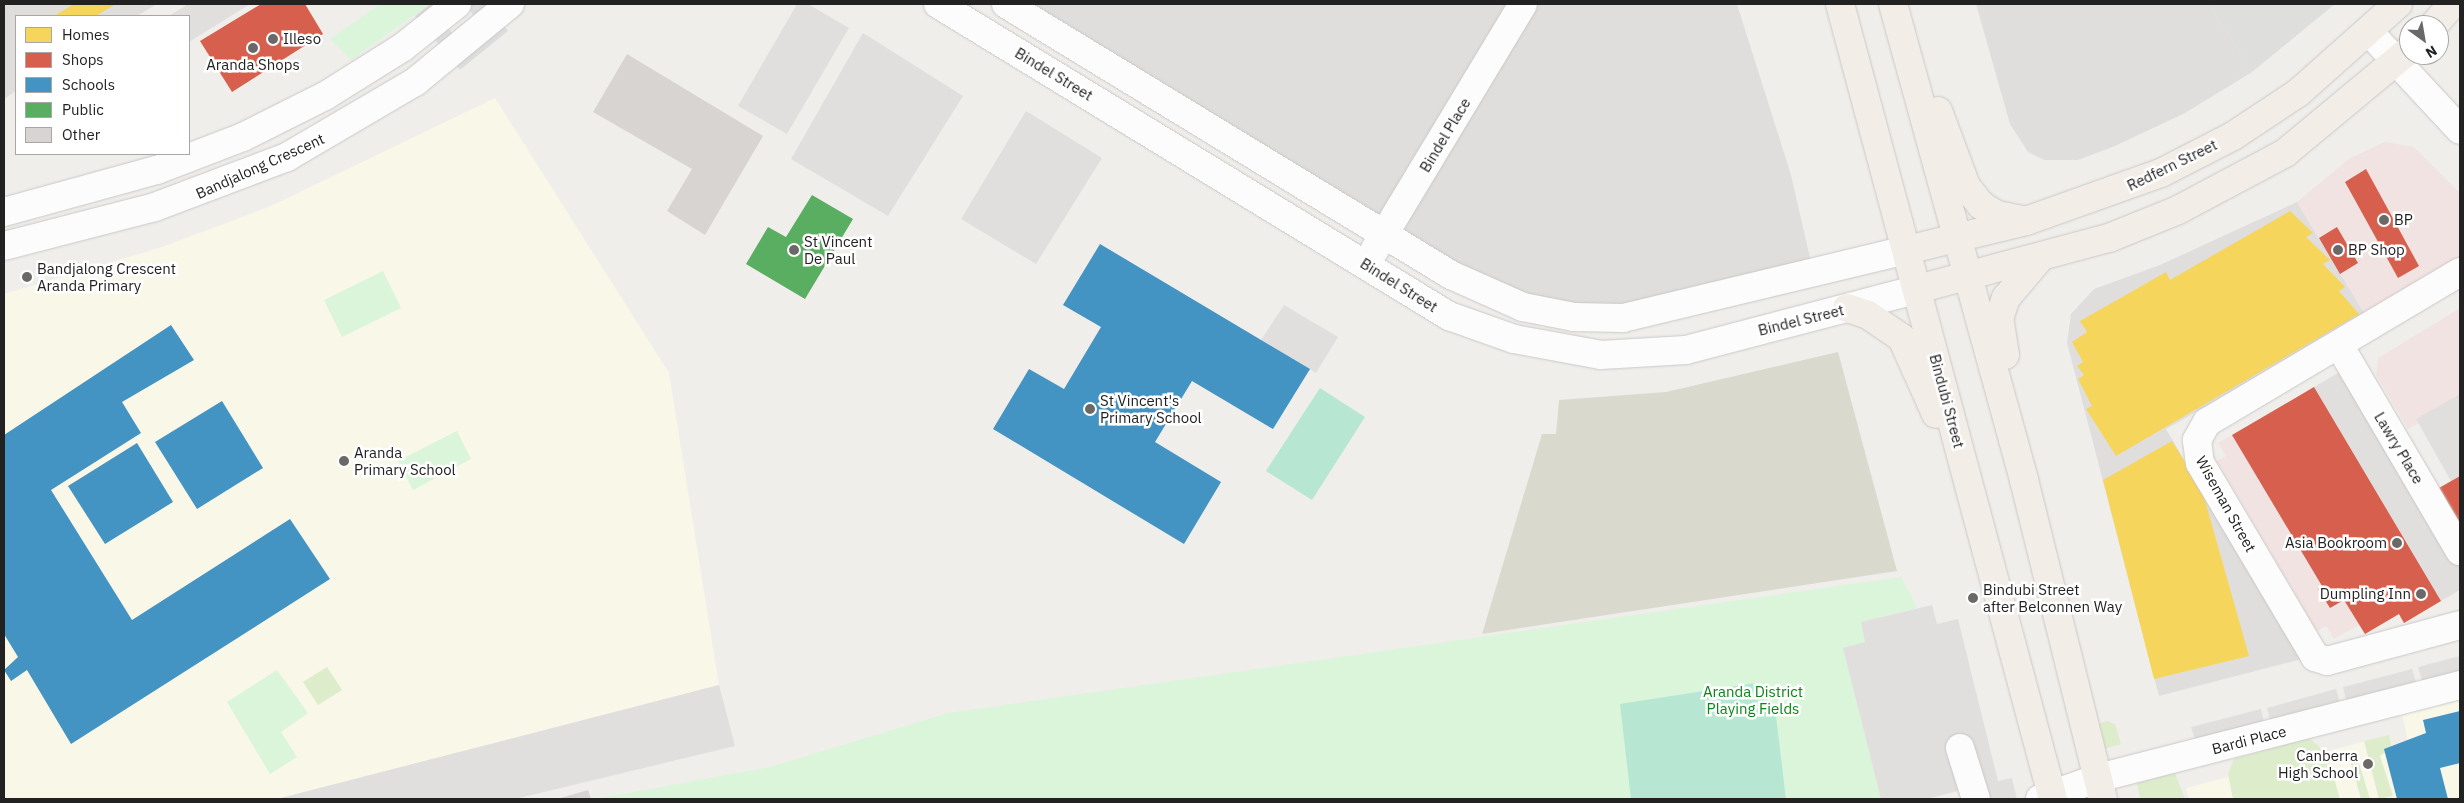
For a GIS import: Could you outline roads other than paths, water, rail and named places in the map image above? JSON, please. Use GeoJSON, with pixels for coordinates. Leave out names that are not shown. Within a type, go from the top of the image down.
{"type":"FeatureCollection","features":[{"type":"Feature","properties":{"kind":"main road","name":"Bindubi Street"},"geometry":{"type":"LineString","coordinates":[[1840,4],[1918,289],[2048,798]]}},
{"type":"Feature","properties":{"kind":"main road"},"geometry":{"type":"LineString","coordinates":[[1893,4],[2024,480],[2101,788]]}},
{"type":"Feature","properties":{"kind":"main road","name":"Redfern Street"},"geometry":{"type":"LineString","coordinates":[[1907,250],[2026,221],[2109,195],[2233,136],[2298,93],[2370,33],[2398,4]]}},
{"type":"Feature","properties":{"kind":"main road"},"geometry":{"type":"LineString","coordinates":[[2443,15],[2452,4]]}},
{"type":"Feature","properties":{"kind":"main road"},"geometry":{"type":"LineString","coordinates":[[1901,33],[1946,126],[1966,186],[1981,205],[1997,215],[2026,221]]}},
{"type":"Feature","properties":{"kind":"main road"},"geometry":{"type":"LineString","coordinates":[[1918,289],[2039,259],[2118,234],[2233,182],[2285,153],[2399,59]]}},
{"type":"Feature","properties":{"kind":"main road"},"geometry":{"type":"LineString","coordinates":[[2024,480],[1999,319],[2006,298],[2039,259]]}},
{"type":"Feature","properties":{"kind":"main road"},"geometry":{"type":"LineString","coordinates":[[1847,308],[1868,315],[1902,338],[1974,505]]}},
{"type":"Feature","properties":{"kind":"street"},"geometry":{"type":"LineString","coordinates":[[4,212],[157,170],[243,137],[325,96],[426,29],[457,4]]}},
{"type":"Feature","properties":{"kind":"street","name":"Bindel Street"},"geometry":{"type":"LineString","coordinates":[[938,4],[1449,316],[1558,348],[1630,355],[1686,350],[1918,289]]}},
{"type":"Feature","properties":{"kind":"street"},"geometry":{"type":"LineString","coordinates":[[1006,4],[1474,288],[1524,307],[1563,315],[1623,318],[1670,310],[1907,250]]}},
{"type":"Feature","properties":{"kind":"street","name":"Bindel Place"},"geometry":{"type":"LineString","coordinates":[[1366,265],[1523,4]]}},
{"type":"Feature","properties":{"kind":"street","name":"Bandjalong Crescent"},"geometry":{"type":"LineString","coordinates":[[4,246],[179,200],[287,157],[365,114],[448,56],[503,10]]}},
{"type":"Feature","properties":{"kind":"street"},"geometry":{"type":"LineString","coordinates":[[2370,33],[2399,53]]}},
{"type":"Feature","properties":{"kind":"street"},"geometry":{"type":"LineString","coordinates":[[2410,65],[2460,130]]}},
{"type":"Feature","properties":{"kind":"street"},"geometry":{"type":"LineString","coordinates":[[1146,131],[1166,101]]}},
{"type":"Feature","properties":{"kind":"street","name":"Wiseman Street"},"geometry":{"type":"LineString","coordinates":[[2460,272],[2207,422],[2196,440],[2200,463],[2315,657],[2327,661],[2460,625]]}},
{"type":"Feature","properties":{"kind":"street"},"geometry":{"type":"LineString","coordinates":[[1558,348],[1563,315]]}},
{"type":"Feature","properties":{"kind":"street","name":"Lawry Place"},"geometry":{"type":"LineString","coordinates":[[2339,345],[2460,550]]}},
{"type":"Feature","properties":{"kind":"street","name":"Bardi Place"},"geometry":{"type":"LineString","coordinates":[[2048,798],[2101,788],[2460,685]]}},
{"type":"Feature","properties":{"kind":"street"},"geometry":{"type":"LineString","coordinates":[[1960,748],[1976,799]]}},
{"type":"Feature","properties":{"kind":"place","name":"Illeso"},"geometry":{"type":"Point","coordinates":[273,39]}},
{"type":"Feature","properties":{"kind":"place","name":"Aranda Shops"},"geometry":{"type":"Point","coordinates":[253,48]}},
{"type":"Feature","properties":{"kind":"place","name":"BP"},"geometry":{"type":"Point","coordinates":[2384,220]}},
{"type":"Feature","properties":{"kind":"place","name":"St Vincent De Paul"},"geometry":{"type":"Point","coordinates":[794,250]}},
{"type":"Feature","properties":{"kind":"place","name":"BP Shop"},"geometry":{"type":"Point","coordinates":[2338,250]}},
{"type":"Feature","properties":{"kind":"place","name":"Bandjalong Crescent Aranda Primary"},"geometry":{"type":"Point","coordinates":[27,277]}},
{"type":"Feature","properties":{"kind":"place","name":"St Vincent's Primary School"},"geometry":{"type":"Point","coordinates":[1090,409]}},
{"type":"Feature","properties":{"kind":"place","name":"Aranda Primary School"},"geometry":{"type":"Point","coordinates":[344,461]}},
{"type":"Feature","properties":{"kind":"place","name":"Asia Bookroom"},"geometry":{"type":"Point","coordinates":[2397,543]}},
{"type":"Feature","properties":{"kind":"place","name":"Dumpling Inn"},"geometry":{"type":"Point","coordinates":[2421,594]}},
{"type":"Feature","properties":{"kind":"place","name":"Bindubi Street after Belconnen Way"},"geometry":{"type":"Point","coordinates":[1973,598]}},
{"type":"Feature","properties":{"kind":"place","name":"Canberra High School"},"geometry":{"type":"Point","coordinates":[2368,764]}},
{"type":"Feature","properties":{"kind":"park label","name":"Aranda District Playing Fields"},"geometry":{"type":"Point","coordinates":[1753,700]}}]}
